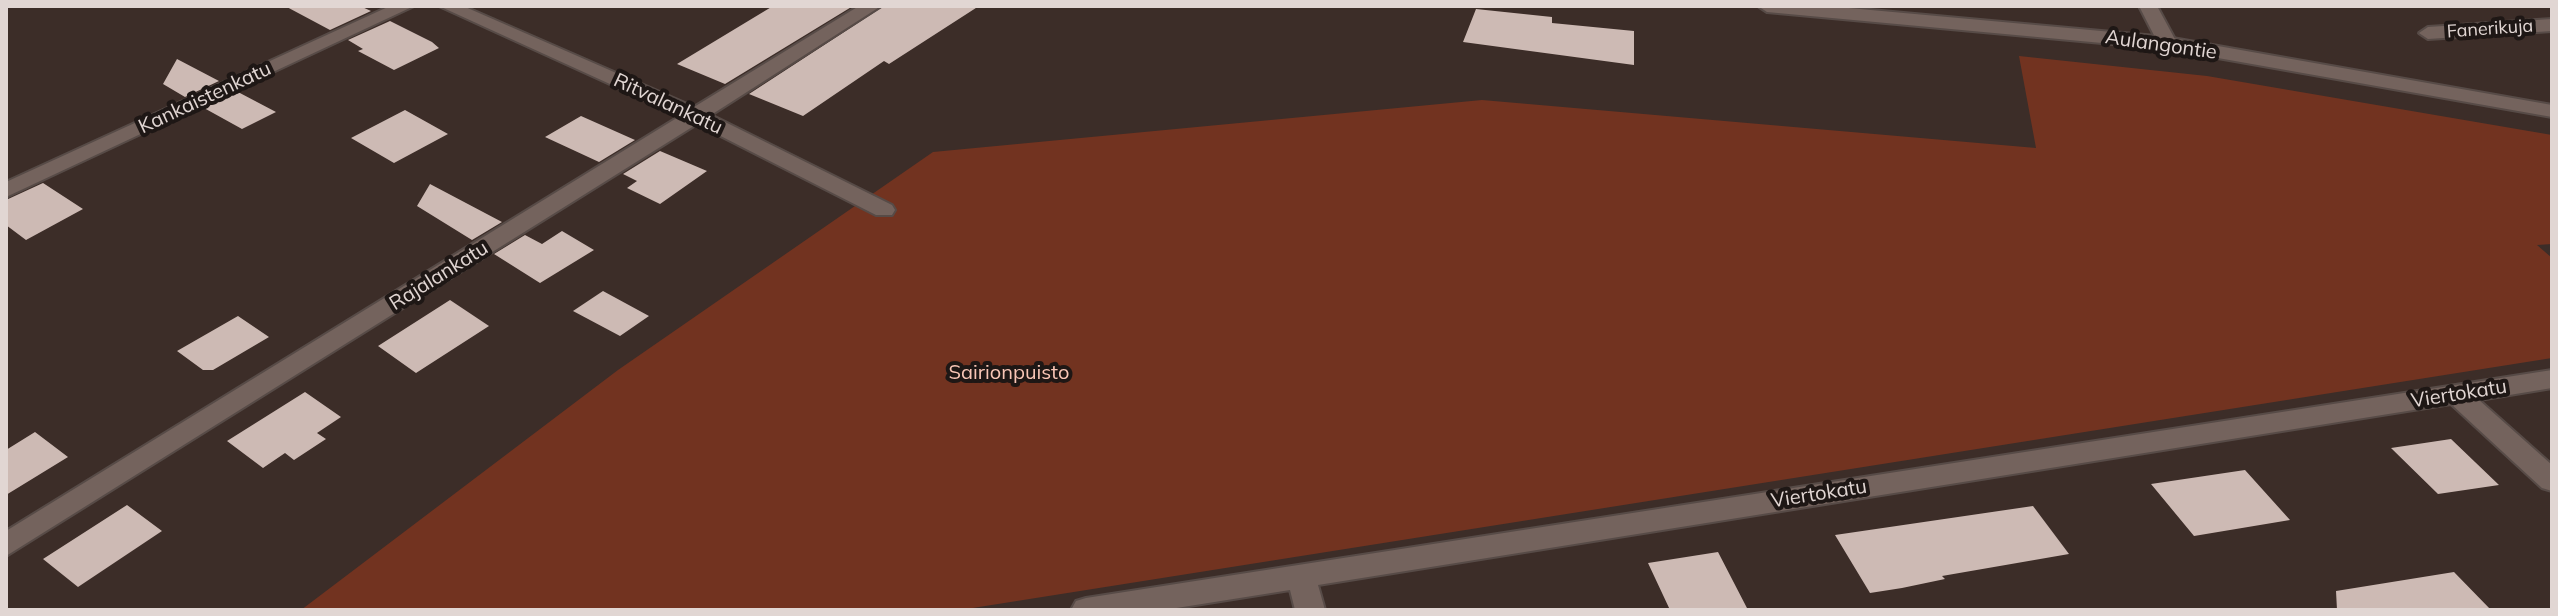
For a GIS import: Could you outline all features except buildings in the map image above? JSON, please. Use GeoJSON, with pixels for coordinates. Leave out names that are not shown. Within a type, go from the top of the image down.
{"type":"FeatureCollection","features":[{"type":"Feature","properties":{"kind":"street","name":"Kankaistenkatu"},"geometry":{"type":"LineString","coordinates":[[6,190],[405,6]]}},
{"type":"Feature","properties":{"kind":"street","name":"Ritvalankatu"},"geometry":{"type":"LineString","coordinates":[[448,6],[697,116],[884,210]]}},
{"type":"Feature","properties":{"kind":"street","name":"Rajalankatu"},"geometry":{"type":"LineString","coordinates":[[6,545],[872,6]]}},
{"type":"Feature","properties":{"kind":"street","name":"Aulangontie"},"geometry":{"type":"LineString","coordinates":[[1767,6],[2167,43],[2552,111]]}},
{"type":"Feature","properties":{"kind":"street"},"geometry":{"type":"LineString","coordinates":[[2148,6],[2167,43]]}},
{"type":"Feature","properties":{"kind":"street","name":"Fanerikuja"},"geometry":{"type":"LineString","coordinates":[[2428,33],[2552,25]]}},
{"type":"Feature","properties":{"kind":"street","name":"Viertokatu"},"geometry":{"type":"LineString","coordinates":[[1086,610],[2552,379]]}},
{"type":"Feature","properties":{"kind":"street"},"geometry":{"type":"LineString","coordinates":[[2456,394],[2552,481]]}},
{"type":"Feature","properties":{"kind":"street"},"geometry":{"type":"LineString","coordinates":[[1301,576],[1310,610]]}},
{"type":"Feature","properties":{"kind":"green space","name":"Sairionpuisto"},"geometry":{"type":"Polygon","coordinates":[[[2019,56],[2207,76],[2552,135],[2552,244],[2537,245],[2552,258],[2552,358],[960,610],[301,610],[618,370],[933,152],[1482,100],[2036,148],[2019,56]]]}}]}
